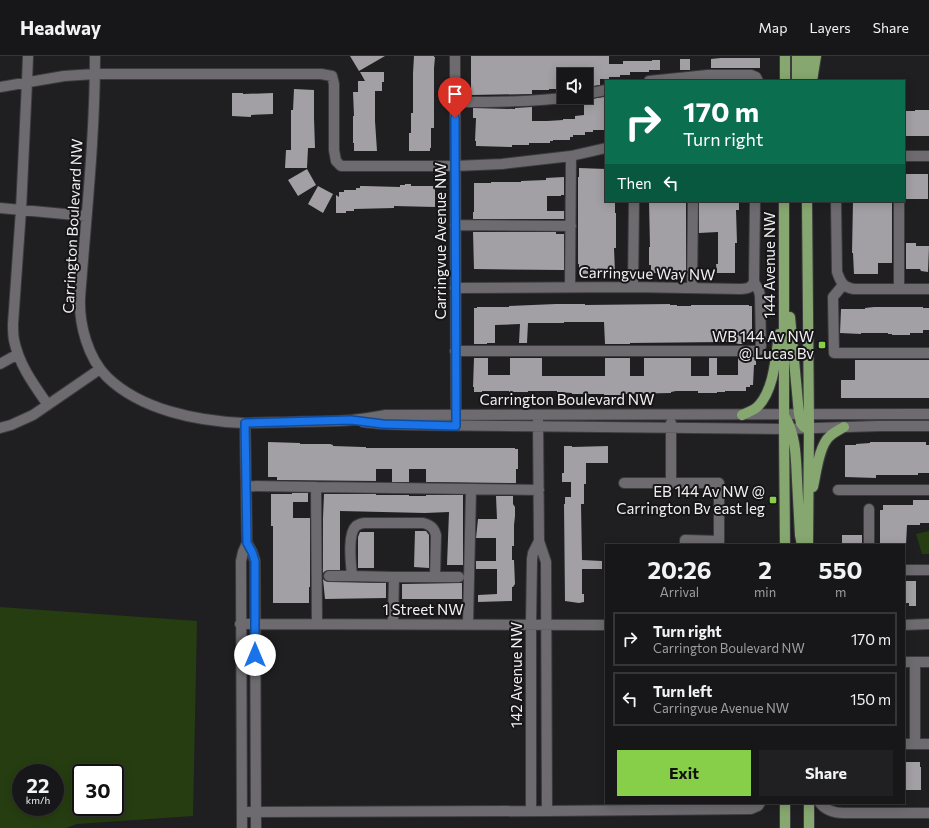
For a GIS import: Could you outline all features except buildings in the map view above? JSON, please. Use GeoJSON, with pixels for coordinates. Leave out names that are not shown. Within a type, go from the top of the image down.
{"type":"FeatureCollection","features":[{"type":"Feature","properties":{"kind":"main road"},"geometry":{"type":"LineString","coordinates":[[785,56],[785,80]]}},
{"type":"Feature","properties":{"kind":"main road"},"geometry":{"type":"LineString","coordinates":[[796,56],[796,80]]}},
{"type":"Feature","properties":{"kind":"main road"},"geometry":{"type":"LineString","coordinates":[[806,56],[806,80]]}},
{"type":"Feature","properties":{"kind":"main road"},"geometry":{"type":"LineString","coordinates":[[812,80],[816,56]]}},
{"type":"Feature","properties":{"kind":"main road","name":"144 Avenue NW"},"geometry":{"type":"LineString","coordinates":[[784,202],[784,415],[787,429],[785,544]]}},
{"type":"Feature","properties":{"kind":"main road"},"geometry":{"type":"LineString","coordinates":[[803,202],[807,233]]}},
{"type":"Feature","properties":{"kind":"main road"},"geometry":{"type":"LineString","coordinates":[[807,202],[804,414],[801,423],[804,427],[809,428],[808,544]]}},
{"type":"Feature","properties":{"kind":"main road"},"geometry":{"type":"LineString","coordinates":[[784,256],[804,414]]}},
{"type":"Feature","properties":{"kind":"main road"},"geometry":{"type":"LineString","coordinates":[[742,415],[756,408],[767,394],[771,383],[784,304]]}},
{"type":"Feature","properties":{"kind":"main road"},"geometry":{"type":"LineString","coordinates":[[808,515],[822,448],[830,435],[844,427]]}},
{"type":"Feature","properties":{"kind":"main road"},"geometry":{"type":"LineString","coordinates":[[787,429],[795,450],[802,544]]}},
{"type":"Feature","properties":{"kind":"main road"},"geometry":{"type":"LineString","coordinates":[[785,804],[785,826]]}},
{"type":"Feature","properties":{"kind":"main road"},"geometry":{"type":"LineString","coordinates":[[809,804],[809,828]]}},
{"type":"Feature","properties":{"kind":"street"},"geometry":{"type":"LineString","coordinates":[[28,56],[21,210],[13,324],[14,341],[27,375],[48,405]]}},
{"type":"Feature","properties":{"kind":"street","name":"Carrington Boulevard NW"},"geometry":{"type":"LineString","coordinates":[[95,56],[93,130],[80,298],[80,316],[82,328],[89,348],[100,369],[123,390],[143,401],[188,416],[202,419],[245,423],[351,420],[386,415],[456,414],[929,414]]}},
{"type":"Feature","properties":{"kind":"street","name":"Carringvue Avenue NW"},"geometry":{"type":"LineString","coordinates":[[455,56],[456,426]]}},
{"type":"Feature","properties":{"kind":"street"},"geometry":{"type":"LineString","coordinates":[[0,87],[64,76],[95,74],[321,74],[332,76],[334,84],[334,150],[336,161],[341,166],[455,166],[502,164],[571,156],[605,148]]}},
{"type":"Feature","properties":{"kind":"street"},"geometry":{"type":"LineString","coordinates":[[659,80],[732,75],[751,76],[756,77],[758,80]]}},
{"type":"Feature","properties":{"kind":"street"},"geometry":{"type":"LineString","coordinates":[[593,93],[605,90]]}},
{"type":"Feature","properties":{"kind":"street"},"geometry":{"type":"LineString","coordinates":[[455,102],[515,102],[557,99]]}},
{"type":"Feature","properties":{"kind":"street"},"geometry":{"type":"LineString","coordinates":[[570,287],[571,156]]}},
{"type":"Feature","properties":{"kind":"street"},"geometry":{"type":"LineString","coordinates":[[905,156],[929,156]]}},
{"type":"Feature","properties":{"kind":"street"},"geometry":{"type":"LineString","coordinates":[[633,287],[634,202]]}},
{"type":"Feature","properties":{"kind":"street"},"geometry":{"type":"LineString","coordinates":[[692,288],[693,202]]}},
{"type":"Feature","properties":{"kind":"street"},"geometry":{"type":"LineString","coordinates":[[455,350],[759,350],[761,346],[760,296],[754,282],[755,202]]}},
{"type":"Feature","properties":{"kind":"street"},"geometry":{"type":"LineString","coordinates":[[836,202],[837,272],[843,285],[847,288],[854,289],[929,289]]}},
{"type":"Feature","properties":{"kind":"street"},"geometry":{"type":"LineString","coordinates":[[899,202],[899,289]]}},
{"type":"Feature","properties":{"kind":"street"},"geometry":{"type":"LineString","coordinates":[[0,208],[86,216]]}},
{"type":"Feature","properties":{"kind":"street"},"geometry":{"type":"LineString","coordinates":[[455,225],[570,226]]}},
{"type":"Feature","properties":{"kind":"street","name":"Carringvue Way NW"},"geometry":{"type":"LineString","coordinates":[[455,288],[633,287],[745,289],[750,287],[754,282]]}},
{"type":"Feature","properties":{"kind":"street"},"geometry":{"type":"LineString","coordinates":[[843,285],[833,297],[834,353],[929,353]]}},
{"type":"Feature","properties":{"kind":"street"},"geometry":{"type":"LineString","coordinates":[[0,364],[18,354]]}},
{"type":"Feature","properties":{"kind":"street"},"geometry":{"type":"LineString","coordinates":[[0,428],[11,426],[24,420],[100,369]]}},
{"type":"Feature","properties":{"kind":"street","name":"142 Avenue NW"},"geometry":{"type":"LineString","coordinates":[[538,414],[539,541],[546,562],[547,811]]}},
{"type":"Feature","properties":{"kind":"street"},"geometry":{"type":"LineString","coordinates":[[671,415],[671,483]]}},
{"type":"Feature","properties":{"kind":"street","name":"Carrington Boulevard NW"},"geometry":{"type":"LineString","coordinates":[[351,420],[383,424],[456,426],[787,429],[929,426]]}},
{"type":"Feature","properties":{"kind":"street"},"geometry":{"type":"LineString","coordinates":[[242,828],[240,624],[241,561],[247,543],[245,423]]}},
{"type":"Feature","properties":{"kind":"street"},"geometry":{"type":"LineString","coordinates":[[624,483],[719,483],[719,543],[685,540],[685,544]]}},
{"type":"Feature","properties":{"kind":"street"},"geometry":{"type":"LineString","coordinates":[[246,486],[539,490]]}},
{"type":"Feature","properties":{"kind":"street"},"geometry":{"type":"LineString","coordinates":[[316,487],[317,624]]}},
{"type":"Feature","properties":{"kind":"street"},"geometry":{"type":"LineString","coordinates":[[468,624],[471,489]]}},
{"type":"Feature","properties":{"kind":"street"},"geometry":{"type":"LineString","coordinates":[[838,490],[929,490]]}},
{"type":"Feature","properties":{"kind":"street"},"geometry":{"type":"LineString","coordinates":[[869,509],[869,544]]}},
{"type":"Feature","properties":{"kind":"street"},"geometry":{"type":"LineString","coordinates":[[352,576],[351,540],[353,530],[357,524],[365,522],[429,524],[436,535],[435,576]]}},
{"type":"Feature","properties":{"kind":"street","name":"142 Avenue NW"},"geometry":{"type":"LineString","coordinates":[[531,811],[530,624],[532,559],[539,541]]}},
{"type":"Feature","properties":{"kind":"street"},"geometry":{"type":"LineString","coordinates":[[247,543],[255,561],[256,828]]}},
{"type":"Feature","properties":{"kind":"street"},"geometry":{"type":"LineString","coordinates":[[905,570],[929,570]]}},
{"type":"Feature","properties":{"kind":"street"},"geometry":{"type":"LineString","coordinates":[[328,576],[459,577]]}},
{"type":"Feature","properties":{"kind":"street"},"geometry":{"type":"LineString","coordinates":[[394,576],[394,624]]}},
{"type":"Feature","properties":{"kind":"street","name":"1 Street NW"},"geometry":{"type":"LineString","coordinates":[[240,624],[605,625]]}},
{"type":"Feature","properties":{"kind":"street"},"geometry":{"type":"LineString","coordinates":[[905,624],[929,624]]}},
{"type":"Feature","properties":{"kind":"street"},"geometry":{"type":"LineString","coordinates":[[905,662],[929,662]]}},
{"type":"Feature","properties":{"kind":"street"},"geometry":{"type":"LineString","coordinates":[[915,662],[915,744]]}},
{"type":"Feature","properties":{"kind":"street"},"geometry":{"type":"LineString","coordinates":[[905,744],[929,744]]}},
{"type":"Feature","properties":{"kind":"street"},"geometry":{"type":"LineString","coordinates":[[242,812],[547,811],[663,806],[751,809],[759,804]]}},
{"type":"Feature","properties":{"kind":"street"},"geometry":{"type":"LineString","coordinates":[[821,804],[826,810],[836,813],[929,813]]}},
{"type":"Feature","properties":{"kind":"green space"},"geometry":{"type":"Polygon","coordinates":[[[929,531],[929,554],[922,554],[916,534],[929,531]]]}},
{"type":"Feature","properties":{"kind":"green space"},"geometry":{"type":"Polygon","coordinates":[[[0,607],[197,621],[193,816],[77,824],[66,828],[0,828],[0,607]]]}},
{"type":"Feature","properties":{"kind":"place","name":"WB 144 Av NW @ Lucas Bv"},"geometry":{"type":"Point","coordinates":[822,345]}},
{"type":"Feature","properties":{"kind":"place","name":"EB 144 Av NW @ Carrington Bv east leg"},"geometry":{"type":"Point","coordinates":[773,500]}},
{"type":"Feature","properties":{"kind":"route"},"geometry":{"type":"LineString","coordinates":[[255,655],[255,561],[247,543],[245,423],[351,420],[383,424],[456,426],[455,118]]}}]}
